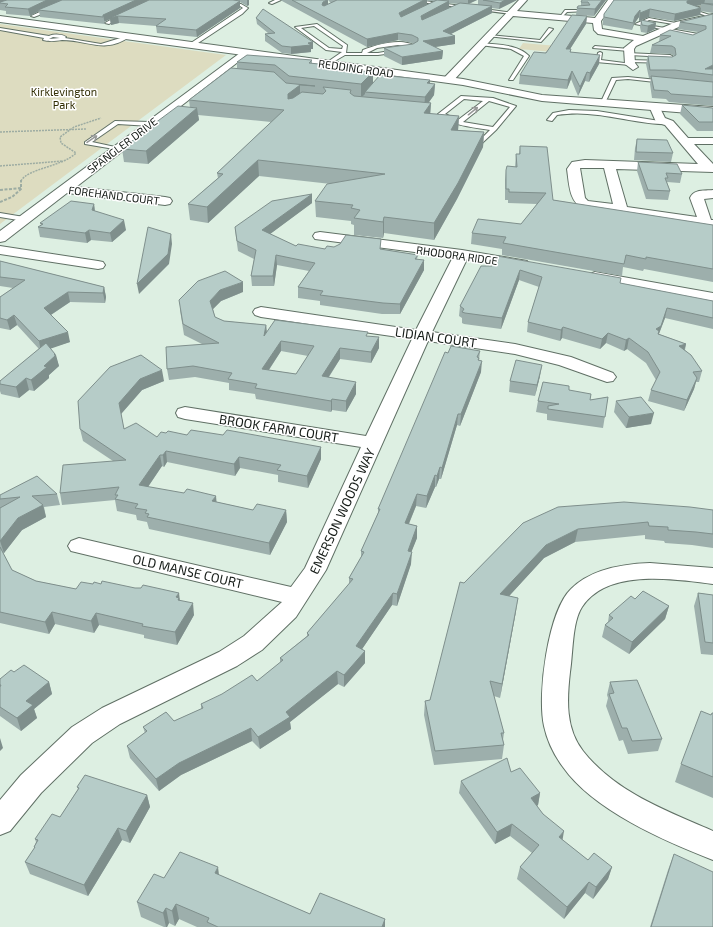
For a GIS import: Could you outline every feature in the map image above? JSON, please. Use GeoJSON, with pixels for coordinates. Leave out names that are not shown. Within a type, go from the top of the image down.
{"type":"FeatureCollection","features":[{"type":"Feature","properties":{"kind":"street"},"geometry":{"type":"LineString","coordinates":[[448,80],[523,0]]}},
{"type":"Feature","properties":{"kind":"street"},"geometry":{"type":"LineString","coordinates":[[612,0],[597,21],[598,30],[601,32],[644,39]]}},
{"type":"Feature","properties":{"kind":"street"},"geometry":{"type":"LineString","coordinates":[[511,13],[597,21]]}},
{"type":"Feature","properties":{"kind":"street"},"geometry":{"type":"LineString","coordinates":[[630,59],[633,44],[656,33],[669,33],[679,24],[712,15]]}},
{"type":"Feature","properties":{"kind":"street","name":"REDDING ROAD"},"geometry":{"type":"LineString","coordinates":[[0,19],[244,53],[305,64],[334,65],[387,74],[448,80],[542,98],[713,110]]}},
{"type":"Feature","properties":{"kind":"street","name":"SPANGLER DRIVE"},"geometry":{"type":"LineString","coordinates":[[0,238],[24,218],[150,124],[215,78],[244,53]]}},
{"type":"Feature","properties":{"kind":"street"},"geometry":{"type":"LineString","coordinates":[[654,106],[660,120],[669,123],[684,142],[711,168]]}},
{"type":"Feature","properties":{"kind":"street"},"geometry":{"type":"LineString","coordinates":[[669,123],[673,121],[672,108]]}},
{"type":"Feature","properties":{"kind":"street"},"geometry":{"type":"LineString","coordinates":[[684,142],[713,141]]}},
{"type":"Feature","properties":{"kind":"street"},"geometry":{"type":"LineString","coordinates":[[709,223],[584,204],[580,199],[573,169],[576,165],[609,164],[711,168]]}},
{"type":"Feature","properties":{"kind":"street"},"geometry":{"type":"LineString","coordinates":[[609,164],[621,210]]}},
{"type":"Feature","properties":{"kind":"street","name":"FOREHAND COURT"},"geometry":{"type":"LineString","coordinates":[[63,189],[165,201]]}},
{"type":"Feature","properties":{"kind":"street"},"geometry":{"type":"LineString","coordinates":[[709,223],[697,198],[698,196],[713,194]]}},
{"type":"Feature","properties":{"kind":"street","name":"RHODORA RIDGE"},"geometry":{"type":"LineString","coordinates":[[320,236],[462,254],[533,266]]}},
{"type":"Feature","properties":{"kind":"street"},"geometry":{"type":"LineString","coordinates":[[0,250],[98,265]]}},
{"type":"Feature","properties":{"kind":"street","name":"EMERSON WOODS WAY"},"geometry":{"type":"LineString","coordinates":[[0,822],[31,784],[82,735],[111,716],[228,659],[247,647],[288,611],[315,570],[422,335],[462,254]]}},
{"type":"Feature","properties":{"kind":"street"},"geometry":{"type":"LineString","coordinates":[[580,274],[713,298]]}},
{"type":"Feature","properties":{"kind":"street","name":"LIDIAN COURT"},"geometry":{"type":"LineString","coordinates":[[261,312],[422,335],[538,354],[565,361],[608,377]]}},
{"type":"Feature","properties":{"kind":"street","name":"BROOK FARM COURT"},"geometry":{"type":"LineString","coordinates":[[185,413],[374,443]]}},
{"type":"Feature","properties":{"kind":"street","name":"OLD MANSE COURT"},"geometry":{"type":"LineString","coordinates":[[79,546],[297,597]]}},
{"type":"Feature","properties":{"kind":"street"},"geometry":{"type":"LineString","coordinates":[[713,576],[678,572],[632,572],[598,581],[583,592],[571,606],[564,630],[553,700],[555,720],[562,738],[572,758],[588,776],[634,808],[713,846]]}},
{"type":"Feature","properties":{"kind":"lane"},"geometry":{"type":"LineString","coordinates":[[33,16],[56,6],[77,0]]}},
{"type":"Feature","properties":{"kind":"lane"},"geometry":{"type":"LineString","coordinates":[[190,46],[241,13],[246,8],[241,5],[207,0]]}},
{"type":"Feature","properties":{"kind":"lane"},"geometry":{"type":"LineString","coordinates":[[271,3],[279,0]]}},
{"type":"Feature","properties":{"kind":"lane"},"geometry":{"type":"LineString","coordinates":[[407,0],[511,13]]}},
{"type":"Feature","properties":{"kind":"lane"},"geometry":{"type":"LineString","coordinates":[[468,8],[479,2]]}},
{"type":"Feature","properties":{"kind":"lane"},"geometry":{"type":"LineString","coordinates":[[429,7],[436,4]]}},
{"type":"Feature","properties":{"kind":"lane"},"geometry":{"type":"LineString","coordinates":[[450,10],[456,7]]}},
{"type":"Feature","properties":{"kind":"lane"},"geometry":{"type":"LineString","coordinates":[[560,18],[566,11],[586,11]]}},
{"type":"Feature","properties":{"kind":"lane"},"geometry":{"type":"LineString","coordinates":[[108,23],[130,12]]}},
{"type":"Feature","properties":{"kind":"lane"},"geometry":{"type":"LineString","coordinates":[[679,24],[649,19],[637,24],[669,33],[702,35],[691,40]]}},
{"type":"Feature","properties":{"kind":"lane"},"geometry":{"type":"LineString","coordinates":[[334,65],[344,52],[345,46],[315,25],[297,27],[328,49],[344,52],[353,55]]}},
{"type":"Feature","properties":{"kind":"lane"},"geometry":{"type":"LineString","coordinates":[[0,29],[47,37],[60,36],[64,37],[62,39],[101,45],[112,43],[126,37]]}},
{"type":"Feature","properties":{"kind":"lane"},"geometry":{"type":"LineString","coordinates":[[489,36],[541,41],[551,29]]}},
{"type":"Feature","properties":{"kind":"lane"},"geometry":{"type":"LineString","coordinates":[[334,65],[353,55],[364,53],[378,54],[415,47],[402,44],[372,48],[364,53]]}},
{"type":"Feature","properties":{"kind":"lane"},"geometry":{"type":"LineString","coordinates":[[482,44],[507,48],[527,56],[511,79]]}},
{"type":"Feature","properties":{"kind":"lane"},"geometry":{"type":"LineString","coordinates":[[595,47],[630,59],[671,62],[670,56],[630,59],[598,61],[600,53]]}},
{"type":"Feature","properties":{"kind":"lane"},"geometry":{"type":"LineString","coordinates":[[602,103],[614,79],[628,78],[673,82]]}},
{"type":"Feature","properties":{"kind":"lane"},"geometry":{"type":"LineString","coordinates":[[459,122],[490,100],[508,92]]}},
{"type":"Feature","properties":{"kind":"lane"},"geometry":{"type":"LineString","coordinates":[[441,114],[463,97],[490,100],[513,106],[479,144]]}},
{"type":"Feature","properties":{"kind":"lane"},"geometry":{"type":"LineString","coordinates":[[434,113],[441,114],[447,119],[494,129]]}},
{"type":"Feature","properties":{"kind":"lane"},"geometry":{"type":"LineString","coordinates":[[550,120],[555,114],[570,113],[623,116],[643,122],[669,123]]}},
{"type":"Feature","properties":{"kind":"lane"},"geometry":{"type":"LineString","coordinates":[[118,149],[86,143],[117,122],[150,124]]}},
{"type":"Feature","properties":{"kind":"lane"},"geometry":{"type":"LineString","coordinates":[[0,215],[24,218]]}},
{"type":"Feature","properties":{"kind":"path"},"geometry":{"type":"LineString","coordinates":[[0,203],[17,194],[22,188],[21,180],[24,176],[66,161],[76,153],[71,148],[61,143],[60,137],[78,124],[101,118]]}},
{"type":"Feature","properties":{"kind":"path"},"geometry":{"type":"LineString","coordinates":[[0,132],[89,129]]}},
{"type":"Feature","properties":{"kind":"path"},"geometry":{"type":"LineString","coordinates":[[0,166],[66,161]]}},
{"type":"Feature","properties":{"kind":"path"},"geometry":{"type":"LineString","coordinates":[[0,190],[22,188]]}},
{"type":"Feature","properties":{"kind":"green space","name":"Kirklevington Park"},"geometry":{"type":"Polygon","coordinates":[[[0,24],[226,55],[0,224],[0,24]]]}},
{"type":"Feature","properties":{"kind":"green space"},"geometry":{"type":"Polygon","coordinates":[[[523,43],[569,47],[565,53],[519,49],[523,43]]]}},
{"type":"Feature","properties":{"kind":"building"},"geometry":{"type":"Polygon","coordinates":[[[7,0],[47,0],[28,9],[5,7],[8,4],[0,3],[7,0]]]}},
{"type":"Feature","properties":{"kind":"building"},"geometry":{"type":"Polygon","coordinates":[[[62,0],[136,0],[103,15],[103,17],[38,10],[62,0]]]}},
{"type":"Feature","properties":{"kind":"building"},"geometry":{"type":"Polygon","coordinates":[[[149,0],[240,1],[196,30],[156,26],[166,19],[118,16],[110,18],[149,0]]]}},
{"type":"Feature","properties":{"kind":"building"},"geometry":{"type":"Polygon","coordinates":[[[292,0],[327,0],[323,2],[322,5],[324,6],[337,0],[424,0],[399,13],[401,17],[437,0],[449,1],[421,16],[422,20],[460,3],[492,6],[443,31],[455,36],[423,41],[443,51],[402,57],[384,48],[413,44],[418,41],[418,38],[412,35],[398,33],[367,39],[292,0]]]}},
{"type":"Feature","properties":{"kind":"building"},"geometry":{"type":"Polygon","coordinates":[[[483,0],[505,0],[500,3],[483,0]]]}},
{"type":"Feature","properties":{"kind":"building"},"geometry":{"type":"Polygon","coordinates":[[[582,0],[602,0],[595,9],[577,8],[578,6],[590,5],[588,2],[581,2],[582,0]]]}},
{"type":"Feature","properties":{"kind":"building"},"geometry":{"type":"Polygon","coordinates":[[[614,0],[691,0],[687,1],[687,3],[701,8],[675,14],[650,9],[640,13],[640,10],[635,16],[633,23],[604,17],[604,14],[614,0]]]}},
{"type":"Feature","properties":{"kind":"building"},"geometry":{"type":"Polygon","coordinates":[[[263,9],[313,42],[308,43],[311,45],[291,47],[282,46],[265,34],[275,33],[256,18],[263,9]]]}},
{"type":"Feature","properties":{"kind":"building"},"geometry":{"type":"Polygon","coordinates":[[[713,14],[713,65],[705,69],[713,69],[713,75],[675,70],[650,70],[648,56],[672,57],[676,55],[675,48],[672,46],[652,45],[671,36],[660,35],[670,30],[693,35],[706,29],[706,26],[680,22],[713,14]]]}},
{"type":"Feature","properties":{"kind":"building"},"geometry":{"type":"Polygon","coordinates":[[[572,15],[587,16],[566,49],[571,49],[570,52],[600,55],[590,73],[587,72],[580,87],[572,71],[568,80],[520,75],[534,52],[546,53],[572,15]]]}},
{"type":"Feature","properties":{"kind":"building"},"geometry":{"type":"Polygon","coordinates":[[[641,20],[656,23],[648,26],[642,25],[641,20]]]}},
{"type":"Feature","properties":{"kind":"building"},"geometry":{"type":"Polygon","coordinates":[[[247,55],[312,60],[309,63],[329,65],[326,68],[373,72],[361,84],[289,76],[275,65],[237,62],[247,55]]]}},
{"type":"Feature","properties":{"kind":"building"},"geometry":{"type":"Polygon","coordinates":[[[231,68],[274,72],[286,83],[315,86],[300,85],[288,94],[288,99],[293,98],[302,92],[323,94],[326,91],[323,87],[351,90],[350,93],[354,96],[431,103],[424,113],[459,116],[451,130],[484,132],[458,183],[434,223],[384,217],[383,222],[354,218],[360,210],[351,208],[353,205],[315,201],[327,184],[385,174],[258,160],[207,207],[188,204],[223,174],[217,173],[284,110],[189,100],[231,68]]]}},
{"type":"Feature","properties":{"kind":"building"},"geometry":{"type":"Polygon","coordinates":[[[380,75],[430,80],[427,83],[435,84],[425,97],[365,92],[380,75]]]}},
{"type":"Feature","properties":{"kind":"building"},"geometry":{"type":"Polygon","coordinates":[[[651,76],[713,82],[713,97],[671,94],[668,91],[654,90],[651,76]]]}},
{"type":"Feature","properties":{"kind":"building"},"geometry":{"type":"Polygon","coordinates":[[[682,105],[713,108],[713,122],[699,122],[682,105]]]}},
{"type":"Feature","properties":{"kind":"building"},"geometry":{"type":"Polygon","coordinates":[[[178,106],[197,108],[146,151],[122,149],[147,129],[178,106]]]}},
{"type":"Feature","properties":{"kind":"building"},"geometry":{"type":"Polygon","coordinates":[[[637,139],[667,140],[673,153],[636,152],[637,139]]]}},
{"type":"Feature","properties":{"kind":"building"},"geometry":{"type":"Polygon","coordinates":[[[520,146],[547,147],[553,200],[713,225],[713,269],[646,257],[646,259],[626,255],[624,264],[503,243],[506,237],[472,233],[478,219],[521,224],[546,193],[509,192],[509,189],[506,189],[507,166],[517,167],[516,154],[520,154],[520,146]]]}},
{"type":"Feature","properties":{"kind":"building"},"geometry":{"type":"Polygon","coordinates":[[[638,162],[677,164],[682,174],[666,173],[668,178],[665,178],[670,191],[648,190],[638,162]]]}},
{"type":"Feature","properties":{"kind":"building"},"geometry":{"type":"Polygon","coordinates":[[[312,194],[262,230],[296,246],[298,244],[325,249],[327,246],[334,247],[340,244],[346,235],[381,239],[380,249],[418,255],[415,259],[424,260],[400,304],[320,295],[323,291],[298,287],[315,263],[276,255],[273,276],[251,276],[256,250],[237,241],[235,227],[272,201],[312,194]]]}},
{"type":"Feature","properties":{"kind":"building"},"geometry":{"type":"Polygon","coordinates":[[[71,201],[94,204],[92,210],[124,220],[110,233],[89,230],[85,233],[38,227],[43,224],[40,223],[71,201]]]}},
{"type":"Feature","properties":{"kind":"building"},"geometry":{"type":"Polygon","coordinates":[[[148,227],[171,234],[168,254],[137,284],[148,227]]]}},
{"type":"Feature","properties":{"kind":"building"},"geometry":{"type":"Polygon","coordinates":[[[497,256],[621,278],[620,283],[713,301],[713,318],[667,308],[661,326],[656,329],[659,331],[658,334],[686,344],[679,346],[691,355],[702,371],[693,372],[697,378],[687,400],[651,390],[660,372],[648,352],[629,338],[626,340],[608,333],[602,339],[563,327],[561,330],[528,322],[542,277],[520,270],[502,318],[462,312],[464,309],[460,306],[481,266],[492,266],[497,256]]]}},
{"type":"Feature","properties":{"kind":"building"},"geometry":{"type":"Polygon","coordinates":[[[0,261],[104,287],[103,293],[68,292],[44,308],[68,332],[39,341],[14,315],[7,320],[0,318],[0,297],[25,280],[0,277],[0,261]]]}},
{"type":"Feature","properties":{"kind":"building"},"geometry":{"type":"Polygon","coordinates":[[[225,271],[243,282],[220,290],[210,301],[215,317],[224,321],[266,325],[264,336],[275,320],[368,332],[366,336],[379,337],[371,352],[340,348],[322,376],[356,382],[346,401],[332,399],[331,401],[255,388],[257,384],[228,379],[232,373],[193,366],[167,369],[166,347],[219,343],[183,324],[179,300],[198,281],[225,271]],[[281,341],[262,369],[296,374],[314,346],[281,341]]]}},
{"type":"Feature","properties":{"kind":"building"},"geometry":{"type":"Polygon","coordinates":[[[46,343],[55,354],[54,355],[56,355],[44,366],[47,367],[31,380],[26,378],[16,387],[0,384],[0,381],[46,343]]]}},
{"type":"Feature","properties":{"kind":"building"},"geometry":{"type":"Polygon","coordinates":[[[451,346],[480,351],[477,357],[479,358],[478,360],[482,361],[461,414],[458,414],[442,468],[440,467],[437,476],[435,475],[427,496],[417,494],[405,523],[417,526],[408,551],[412,552],[397,594],[393,593],[356,646],[365,651],[344,675],[337,671],[286,712],[290,717],[258,737],[251,728],[179,763],[156,779],[127,746],[147,731],[143,727],[166,712],[174,721],[203,708],[201,704],[222,694],[252,675],[257,681],[283,660],[280,658],[309,635],[307,633],[353,579],[349,578],[364,552],[361,551],[380,509],[378,509],[445,352],[448,353],[451,346]]]}},
{"type":"Feature","properties":{"kind":"building"},"geometry":{"type":"Polygon","coordinates":[[[141,355],[162,370],[140,379],[119,403],[124,429],[136,423],[157,437],[161,432],[166,433],[168,431],[187,435],[191,430],[223,435],[227,430],[321,447],[307,476],[277,470],[281,465],[239,457],[234,464],[166,451],[163,455],[160,455],[139,485],[184,493],[187,489],[216,496],[212,501],[253,510],[257,504],[286,510],[269,543],[147,517],[149,514],[145,513],[147,510],[135,508],[138,504],[115,499],[118,495],[115,495],[119,487],[60,493],[63,465],[126,460],[80,429],[78,401],[110,367],[141,355]]]}},
{"type":"Feature","properties":{"kind":"building"},"geometry":{"type":"Polygon","coordinates":[[[516,360],[542,365],[537,385],[510,381],[516,360]]]}},
{"type":"Feature","properties":{"kind":"building"},"geometry":{"type":"Polygon","coordinates":[[[543,382],[569,386],[569,390],[591,394],[590,400],[608,397],[605,417],[548,409],[548,406],[559,404],[538,401],[543,382]]]}},
{"type":"Feature","properties":{"kind":"building"},"geometry":{"type":"Polygon","coordinates":[[[641,397],[654,413],[629,417],[616,401],[641,397]]]}},
{"type":"Feature","properties":{"kind":"building"},"geometry":{"type":"Polygon","coordinates":[[[37,476],[57,494],[32,496],[43,505],[18,518],[0,541],[0,508],[20,497],[0,499],[0,495],[37,476]]]}},
{"type":"Feature","properties":{"kind":"building"},"geometry":{"type":"Polygon","coordinates":[[[624,502],[713,510],[713,534],[668,530],[668,527],[649,526],[648,522],[578,529],[546,545],[500,594],[518,598],[502,684],[490,681],[504,733],[501,733],[504,745],[435,751],[425,701],[430,700],[460,582],[464,583],[523,523],[558,507],[624,502]]]}},
{"type":"Feature","properties":{"kind":"building"},"geometry":{"type":"Polygon","coordinates":[[[0,547],[12,570],[36,581],[76,589],[81,582],[93,584],[94,582],[101,584],[102,581],[135,588],[141,588],[143,585],[179,593],[176,597],[179,598],[178,600],[193,603],[175,632],[142,626],[143,624],[96,613],[91,621],[52,612],[45,622],[0,612],[0,547]]]}},
{"type":"Feature","properties":{"kind":"building"},"geometry":{"type":"Polygon","coordinates":[[[643,591],[669,606],[632,642],[605,625],[613,618],[609,615],[631,596],[635,599],[643,591]]]}},
{"type":"Feature","properties":{"kind":"building"},"geometry":{"type":"Polygon","coordinates":[[[698,593],[713,595],[713,643],[705,642],[698,593]]]}},
{"type":"Feature","properties":{"kind":"building"},"geometry":{"type":"Polygon","coordinates":[[[24,665],[49,682],[26,701],[33,705],[17,718],[0,707],[0,679],[11,670],[14,672],[24,665]]]}},
{"type":"Feature","properties":{"kind":"building"},"geometry":{"type":"Polygon","coordinates":[[[637,680],[662,739],[632,741],[627,728],[622,728],[609,694],[614,693],[610,682],[637,680]]]}},
{"type":"Feature","properties":{"kind":"building"},"geometry":{"type":"Polygon","coordinates":[[[701,711],[711,715],[713,713],[713,777],[681,764],[701,711]]]}},
{"type":"Feature","properties":{"kind":"building"},"geometry":{"type":"Polygon","coordinates":[[[507,758],[511,772],[520,768],[540,793],[531,798],[543,814],[564,831],[559,837],[588,860],[594,853],[612,867],[596,887],[589,882],[567,907],[520,867],[539,845],[512,824],[497,832],[461,781],[507,758]]]}},
{"type":"Feature","properties":{"kind":"building"},"geometry":{"type":"Polygon","coordinates":[[[85,775],[147,795],[126,831],[118,828],[84,885],[25,862],[35,847],[38,840],[35,839],[52,814],[60,817],[79,788],[77,787],[85,775]]]}},
{"type":"Feature","properties":{"kind":"building"},"geometry":{"type":"Polygon","coordinates":[[[180,852],[218,867],[215,873],[310,914],[320,893],[385,919],[382,927],[218,927],[207,922],[209,918],[176,904],[172,911],[166,908],[163,913],[137,902],[154,874],[164,878],[180,852]]]}},
{"type":"Feature","properties":{"kind":"building"},"geometry":{"type":"Polygon","coordinates":[[[674,854],[713,872],[713,927],[651,927],[674,854]]]}}]}
